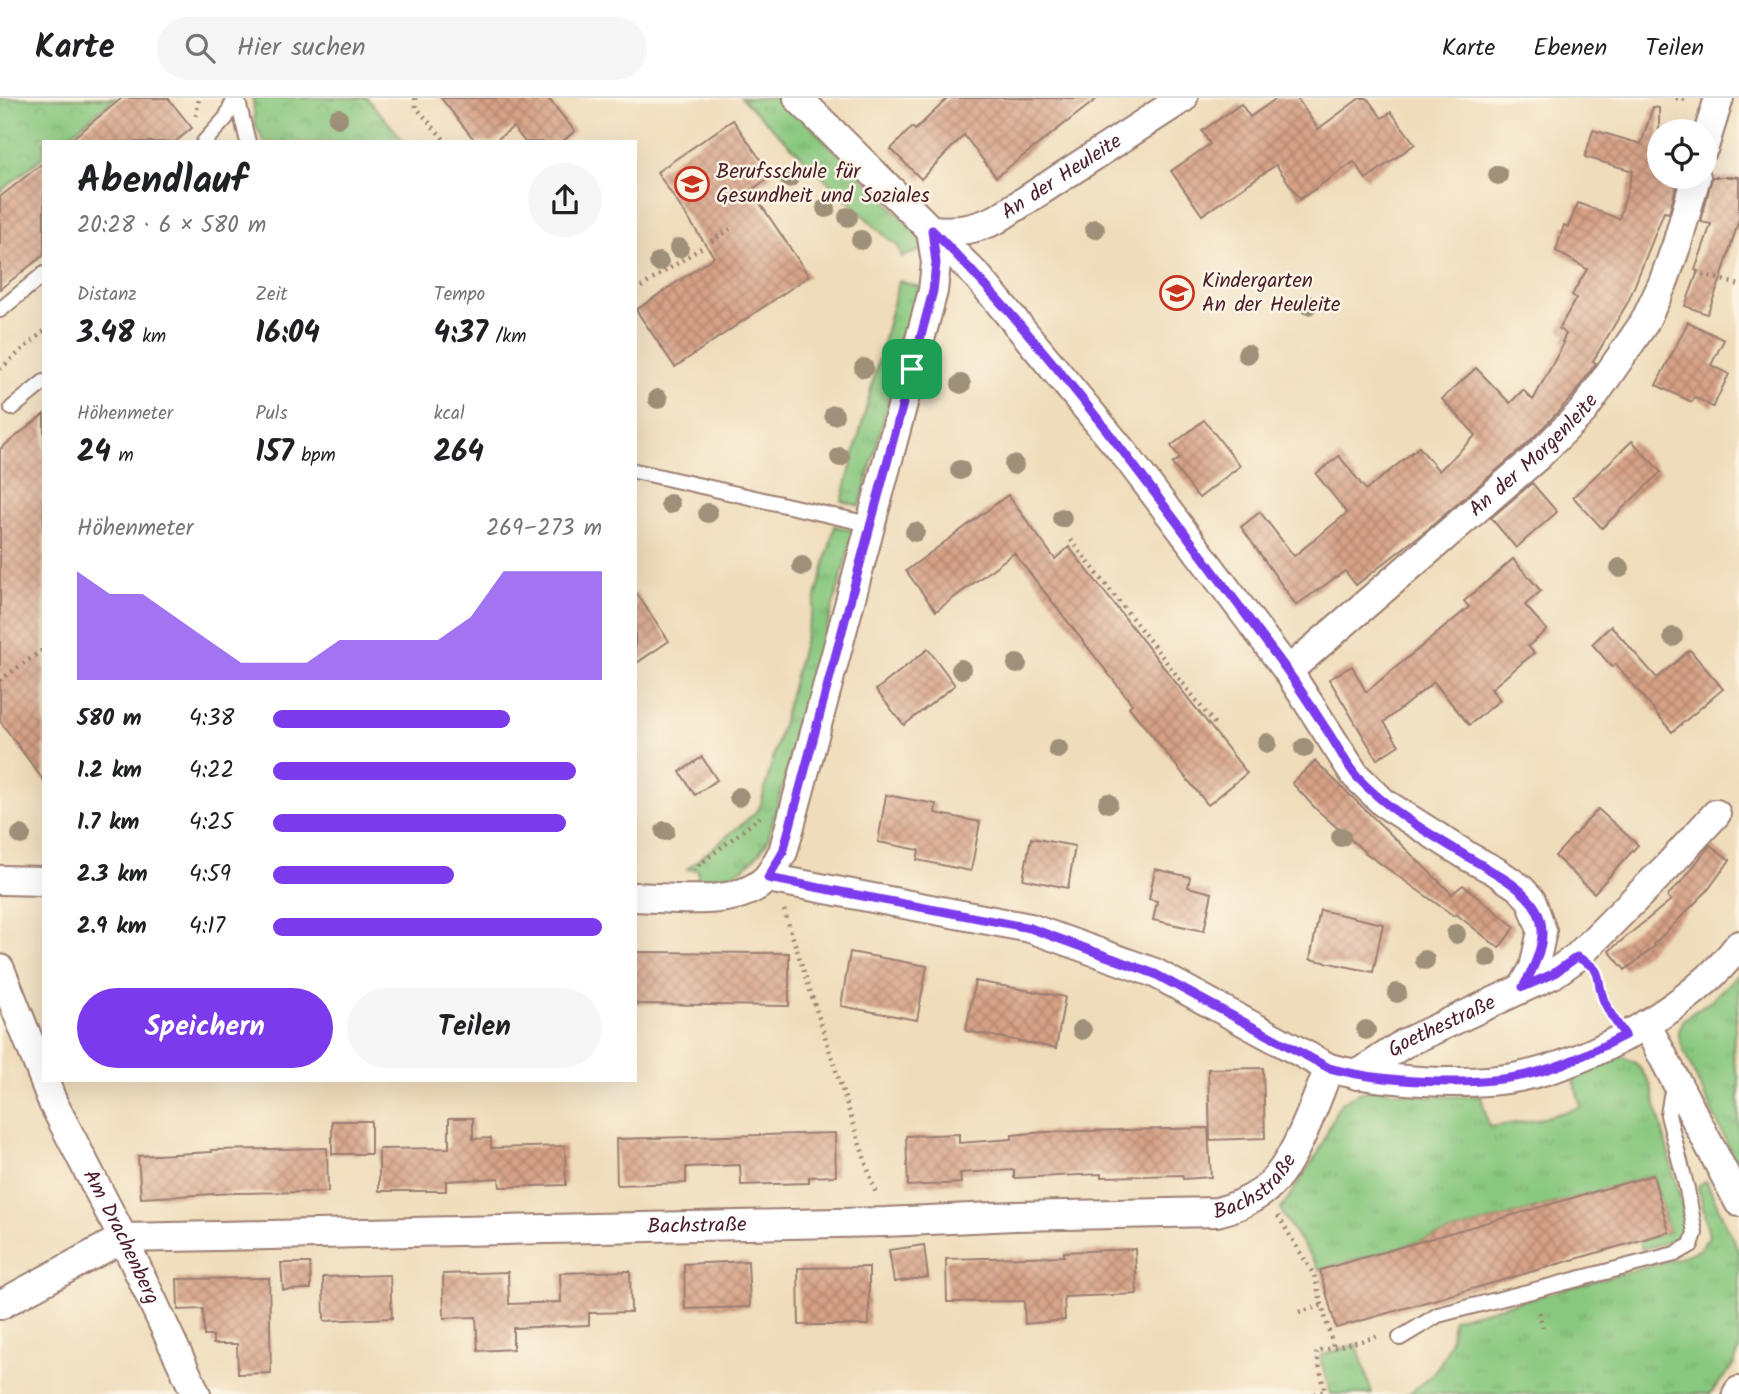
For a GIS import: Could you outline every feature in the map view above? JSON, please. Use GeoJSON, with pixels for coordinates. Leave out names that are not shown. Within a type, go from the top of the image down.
{"type":"FeatureCollection","features":[{"type":"Feature","properties":{"kind":"street"},"geometry":{"type":"LineString","coordinates":[[798,98],[979,278],[1127,457],[1287,671],[1355,775],[1384,803],[1469,858],[1496,872],[1520,888],[1531,900],[1542,931],[1534,968],[1523,987]]}},
{"type":"Feature","properties":{"kind":"street","name":"An der Heuleite"},"geometry":{"type":"LineString","coordinates":[[932,230],[968,230],[997,219],[1183,98]]}},
{"type":"Feature","properties":{"kind":"street"},"geometry":{"type":"LineString","coordinates":[[1713,119],[1719,98]]}},
{"type":"Feature","properties":{"kind":"street","name":"An der Morgenleite"},"geometry":{"type":"LineString","coordinates":[[1287,671],[1562,434],[1590,401],[1644,323],[1669,264],[1692,189]]}},
{"type":"Feature","properties":{"kind":"street"},"geometry":{"type":"LineString","coordinates":[[637,897],[730,897],[751,891],[768,878],[783,852],[933,291],[936,263],[932,230]]}},
{"type":"Feature","properties":{"kind":"street","name":"Goethestraße"},"geometry":{"type":"LineString","coordinates":[[1357,1075],[1403,1044],[1553,974],[1577,957],[1657,878],[1716,814]]}},
{"type":"Feature","properties":{"kind":"street","name":"Goethestraße"},"geometry":{"type":"LineString","coordinates":[[768,878],[1030,928],[1155,974],[1329,1068],[1357,1075],[1476,1081],[1517,1077],[1550,1069],[1635,1030],[1695,990],[1739,945]]}},
{"type":"Feature","properties":{"kind":"street"},"geometry":{"type":"LineString","coordinates":[[0,880],[42,881]]}},
{"type":"Feature","properties":{"kind":"street","name":"Am Drachenberg"},"geometry":{"type":"LineString","coordinates":[[0,969],[42,1074]]}},
{"type":"Feature","properties":{"kind":"street"},"geometry":{"type":"LineString","coordinates":[[1635,1030],[1680,1087],[1739,1202]]}},
{"type":"Feature","properties":{"kind":"street","name":"Bachstraße"},"geometry":{"type":"LineString","coordinates":[[0,1305],[123,1238],[885,1222],[1217,1212],[1264,1191],[1286,1163],[1304,1132],[1329,1068]]}},
{"type":"Feature","properties":{"kind":"street","name":"Am Drachenberg"},"geometry":{"type":"LineString","coordinates":[[45,1082],[53,1103],[123,1238],[195,1394]]}},
{"type":"Feature","properties":{"kind":"lane"},"geometry":{"type":"LineString","coordinates":[[206,140],[226,118],[236,98]]}},
{"type":"Feature","properties":{"kind":"lane"},"geometry":{"type":"LineString","coordinates":[[236,98],[247,140]]}},
{"type":"Feature","properties":{"kind":"lane"},"geometry":{"type":"LineString","coordinates":[[0,310],[42,276]]}},
{"type":"Feature","properties":{"kind":"lane"},"geometry":{"type":"LineString","coordinates":[[5,414],[42,384]]}},
{"type":"Feature","properties":{"kind":"lane"},"geometry":{"type":"LineString","coordinates":[[637,471],[869,524]]}},
{"type":"Feature","properties":{"kind":"lane"},"geometry":{"type":"LineString","coordinates":[[1400,1338],[1438,1315],[1675,1254],[1692,1245],[1695,1240],[1693,1221],[1668,1115],[1671,1096],[1680,1087]]}},
{"type":"Feature","properties":{"kind":"path"},"geometry":{"type":"LineString","coordinates":[[415,98],[416,107],[444,140]]}},
{"type":"Feature","properties":{"kind":"path"},"geometry":{"type":"LineString","coordinates":[[637,290],[730,229]]}},
{"type":"Feature","properties":{"kind":"path"},"geometry":{"type":"LineString","coordinates":[[1669,264],[1739,285]]}},
{"type":"Feature","properties":{"kind":"path"},"geometry":{"type":"LineString","coordinates":[[0,369],[42,333]]}},
{"type":"Feature","properties":{"kind":"path"},"geometry":{"type":"LineString","coordinates":[[1071,540],[1217,727]]}},
{"type":"Feature","properties":{"kind":"path"},"geometry":{"type":"LineString","coordinates":[[0,680],[42,650]]}},
{"type":"Feature","properties":{"kind":"path"},"geometry":{"type":"LineString","coordinates":[[788,918],[885,1222]]}},
{"type":"Feature","properties":{"kind":"path"},"geometry":{"type":"LineString","coordinates":[[1577,957],[1592,965],[1600,977],[1604,1000],[1635,1030]]}},
{"type":"Feature","properties":{"kind":"path"},"geometry":{"type":"LineString","coordinates":[[1296,1248],[1314,1275],[1333,1346]]}},
{"type":"Feature","properties":{"kind":"path"},"geometry":{"type":"LineString","coordinates":[[1300,1312],[1324,1305]]}},
{"type":"Feature","properties":{"kind":"path"},"geometry":{"type":"LineString","coordinates":[[1314,1394],[1325,1391],[1316,1352],[1376,1335],[1400,1338]]}},
{"type":"Feature","properties":{"kind":"green space"},"geometry":{"type":"Polygon","coordinates":[[[0,98],[115,98],[63,140],[42,140],[42,158],[0,192],[0,98]]]}},
{"type":"Feature","properties":{"kind":"green space"},"geometry":{"type":"Polygon","coordinates":[[[253,98],[367,98],[403,140],[263,140],[255,124],[253,98]]]}},
{"type":"Feature","properties":{"kind":"green space"},"geometry":{"type":"Polygon","coordinates":[[[741,98],[782,98],[894,209],[918,236],[922,250],[902,257],[898,246],[741,98]]]}},
{"type":"Feature","properties":{"kind":"green space"},"geometry":{"type":"Polygon","coordinates":[[[899,281],[920,287],[860,506],[842,501],[899,281]]]}},
{"type":"Feature","properties":{"kind":"green space"},"geometry":{"type":"Polygon","coordinates":[[[835,526],[854,531],[767,842],[754,859],[738,871],[720,878],[698,879],[698,870],[687,869],[760,807],[835,526]]]}},
{"type":"Feature","properties":{"kind":"green space"},"geometry":{"type":"Polygon","coordinates":[[[1739,973],[1739,1001],[1733,1049],[1739,1078],[1739,1169],[1684,1052],[1678,1033],[1684,1019],[1714,998],[1739,973]]]}},
{"type":"Feature","properties":{"kind":"green space"},"geometry":{"type":"Polygon","coordinates":[[[1621,1056],[1636,1063],[1650,1083],[1687,1225],[1674,1239],[1642,1249],[1639,1241],[1669,1232],[1653,1175],[1320,1270],[1284,1217],[1281,1209],[1319,1152],[1337,1109],[1343,1101],[1359,1093],[1376,1089],[1431,1097],[1481,1096],[1489,1127],[1536,1120],[1581,1107],[1573,1078],[1621,1056]]]}},
{"type":"Feature","properties":{"kind":"green space"},"geometry":{"type":"Polygon","coordinates":[[[1706,1181],[1739,1252],[1739,1351],[1733,1366],[1710,1394],[1408,1394],[1441,1363],[1449,1344],[1453,1319],[1677,1259],[1700,1249],[1709,1236],[1698,1186],[1706,1181]]]}},
{"type":"Feature","properties":{"kind":"green space"},"geometry":{"type":"Polygon","coordinates":[[[1357,1344],[1372,1394],[1330,1394],[1320,1356],[1357,1344]]]}},
{"type":"Feature","properties":{"kind":"building"},"geometry":{"type":"Polygon","coordinates":[[[122,98],[168,98],[192,128],[177,140],[70,140],[122,98]]]}},
{"type":"Feature","properties":{"kind":"building"},"geometry":{"type":"Polygon","coordinates":[[[441,98],[548,98],[575,131],[564,140],[523,140],[513,127],[497,140],[474,140],[441,98]]]}},
{"type":"Feature","properties":{"kind":"building"},"geometry":{"type":"Polygon","coordinates":[[[948,98],[1098,98],[996,177],[964,135],[921,179],[891,149],[912,127],[915,130],[948,98]]]}},
{"type":"Feature","properties":{"kind":"building"},"geometry":{"type":"Polygon","coordinates":[[[1277,98],[1297,98],[1318,129],[1360,98],[1367,98],[1382,118],[1391,112],[1415,144],[1366,179],[1354,162],[1300,199],[1276,165],[1202,215],[1171,171],[1210,144],[1202,131],[1241,104],[1250,117],[1277,98]]]}},
{"type":"Feature","properties":{"kind":"building"},"geometry":{"type":"Polygon","coordinates":[[[1653,107],[1659,108],[1659,119],[1649,119],[1653,107]]]}},
{"type":"Feature","properties":{"kind":"building"},"geometry":{"type":"Polygon","coordinates":[[[733,120],[772,176],[751,190],[809,276],[675,367],[637,309],[714,257],[657,172],[733,120]]]}},
{"type":"Feature","properties":{"kind":"building"},"geometry":{"type":"Polygon","coordinates":[[[1647,126],[1647,189],[1676,189],[1669,213],[1664,212],[1628,302],[1593,361],[1596,363],[1573,396],[1527,444],[1428,529],[1356,585],[1345,571],[1296,605],[1241,527],[1260,512],[1294,556],[1347,513],[1316,474],[1339,456],[1366,490],[1419,447],[1439,471],[1476,435],[1442,399],[1476,368],[1510,403],[1523,390],[1533,400],[1564,343],[1562,342],[1566,334],[1559,329],[1576,298],[1572,295],[1587,269],[1556,251],[1564,225],[1568,227],[1578,203],[1619,219],[1633,171],[1585,157],[1593,130],[1641,144],[1647,126]]]}},
{"type":"Feature","properties":{"kind":"building"},"geometry":{"type":"Polygon","coordinates":[[[42,164],[42,257],[0,289],[0,197],[42,164]]]}},
{"type":"Feature","properties":{"kind":"building"},"geometry":{"type":"Polygon","coordinates":[[[1717,177],[1739,177],[1739,219],[1707,314],[1685,306],[1711,224],[1701,222],[1709,189],[1717,189],[1717,177]]]}},
{"type":"Feature","properties":{"kind":"building"},"geometry":{"type":"Polygon","coordinates":[[[1688,322],[1724,340],[1711,365],[1729,374],[1713,407],[1695,397],[1692,402],[1656,385],[1688,322]]]}},
{"type":"Feature","properties":{"kind":"building"},"geometry":{"type":"Polygon","coordinates":[[[42,416],[42,778],[0,721],[0,449],[42,416]]]}},
{"type":"Feature","properties":{"kind":"building"},"geometry":{"type":"Polygon","coordinates":[[[1204,420],[1240,466],[1199,498],[1172,464],[1180,458],[1171,446],[1204,420]]]}},
{"type":"Feature","properties":{"kind":"building"},"geometry":{"type":"Polygon","coordinates":[[[1632,441],[1661,472],[1602,528],[1573,497],[1632,441]]]}},
{"type":"Feature","properties":{"kind":"building"},"geometry":{"type":"Polygon","coordinates":[[[1532,483],[1557,512],[1516,548],[1491,518],[1532,483]]]}},
{"type":"Feature","properties":{"kind":"building"},"geometry":{"type":"Polygon","coordinates":[[[1008,495],[1055,559],[1069,547],[1247,773],[1208,805],[1129,707],[1132,704],[1014,553],[936,611],[906,571],[1008,495]]]}},
{"type":"Feature","properties":{"kind":"building"},"geometry":{"type":"Polygon","coordinates":[[[1513,559],[1541,591],[1525,605],[1547,630],[1528,646],[1534,653],[1491,689],[1500,700],[1469,725],[1434,682],[1384,722],[1399,745],[1377,759],[1329,679],[1352,666],[1366,692],[1469,607],[1464,601],[1513,559]]]}},
{"type":"Feature","properties":{"kind":"building"},"geometry":{"type":"Polygon","coordinates":[[[637,594],[669,641],[637,663],[637,594]]]}},
{"type":"Feature","properties":{"kind":"building"},"geometry":{"type":"Polygon","coordinates":[[[1611,626],[1657,678],[1690,650],[1723,689],[1672,732],[1616,664],[1612,667],[1592,644],[1611,626]]]}},
{"type":"Feature","properties":{"kind":"building"},"geometry":{"type":"Polygon","coordinates":[[[928,649],[955,685],[904,725],[876,690],[928,649]]]}},
{"type":"Feature","properties":{"kind":"building"},"geometry":{"type":"Polygon","coordinates":[[[702,757],[717,780],[695,795],[680,772],[702,757]]]}},
{"type":"Feature","properties":{"kind":"building"},"geometry":{"type":"Polygon","coordinates":[[[1315,761],[1452,894],[1463,885],[1515,927],[1499,948],[1456,914],[1454,916],[1367,854],[1316,809],[1292,783],[1315,761]]]}},
{"type":"Feature","properties":{"kind":"building"},"geometry":{"type":"Polygon","coordinates":[[[886,795],[936,804],[935,813],[980,822],[971,871],[917,860],[919,850],[878,842],[886,795]]]}},
{"type":"Feature","properties":{"kind":"building"},"geometry":{"type":"Polygon","coordinates":[[[1598,809],[1638,845],[1594,893],[1555,856],[1598,809]]]}},
{"type":"Feature","properties":{"kind":"building"},"geometry":{"type":"Polygon","coordinates":[[[1031,838],[1075,846],[1068,888],[1023,879],[1031,838]]]}},
{"type":"Feature","properties":{"kind":"building"},"geometry":{"type":"Polygon","coordinates":[[[1710,845],[1730,860],[1707,891],[1654,944],[1655,946],[1625,970],[1609,951],[1671,900],[1667,896],[1710,845]]]}},
{"type":"Feature","properties":{"kind":"building"},"geometry":{"type":"Polygon","coordinates":[[[1155,869],[1190,877],[1188,887],[1212,893],[1204,931],[1153,920],[1157,901],[1149,899],[1155,869]]]}},
{"type":"Feature","properties":{"kind":"building"},"geometry":{"type":"Polygon","coordinates":[[[1320,910],[1383,924],[1373,972],[1310,959],[1320,910]]]}},
{"type":"Feature","properties":{"kind":"building"},"geometry":{"type":"Polygon","coordinates":[[[637,952],[789,953],[789,1006],[637,1004],[637,952]]]}},
{"type":"Feature","properties":{"kind":"building"},"geometry":{"type":"Polygon","coordinates":[[[850,952],[927,966],[917,1020],[841,1006],[850,952]]]}},
{"type":"Feature","properties":{"kind":"building"},"geometry":{"type":"Polygon","coordinates":[[[975,981],[1065,997],[1056,1048],[966,1031],[975,981]]]}},
{"type":"Feature","properties":{"kind":"building"},"geometry":{"type":"Polygon","coordinates":[[[1263,1068],[1265,1138],[1210,1140],[1208,1069],[1263,1068]]]}},
{"type":"Feature","properties":{"kind":"building"},"geometry":{"type":"Polygon","coordinates":[[[449,1118],[473,1118],[473,1139],[491,1138],[491,1148],[565,1146],[566,1185],[500,1187],[499,1178],[446,1181],[446,1191],[379,1191],[379,1149],[449,1148],[449,1118]]]}},
{"type":"Feature","properties":{"kind":"building"},"geometry":{"type":"Polygon","coordinates":[[[332,1121],[371,1121],[371,1154],[332,1154],[332,1121]]]}},
{"type":"Feature","properties":{"kind":"building"},"geometry":{"type":"Polygon","coordinates":[[[1208,1128],[1211,1177],[1101,1177],[1101,1174],[1014,1178],[1014,1170],[960,1173],[961,1183],[908,1186],[906,1136],[959,1134],[959,1143],[1012,1139],[1012,1135],[1045,1132],[1208,1128]]]}},
{"type":"Feature","properties":{"kind":"building"},"geometry":{"type":"Polygon","coordinates":[[[835,1133],[836,1176],[809,1177],[809,1183],[741,1185],[740,1165],[686,1167],[686,1183],[617,1185],[616,1139],[835,1133]]]}},
{"type":"Feature","properties":{"kind":"building"},"geometry":{"type":"Polygon","coordinates":[[[327,1148],[328,1192],[141,1198],[138,1156],[212,1152],[211,1150],[327,1148]]]}},
{"type":"Feature","properties":{"kind":"building"},"geometry":{"type":"Polygon","coordinates":[[[1653,1175],[1669,1232],[1336,1328],[1320,1270],[1653,1175]]]}},
{"type":"Feature","properties":{"kind":"building"},"geometry":{"type":"Polygon","coordinates":[[[924,1245],[928,1277],[894,1282],[889,1250],[924,1245]]]}},
{"type":"Feature","properties":{"kind":"building"},"geometry":{"type":"Polygon","coordinates":[[[1135,1249],[1137,1294],[1064,1297],[1065,1320],[1025,1324],[1024,1301],[947,1302],[946,1259],[1064,1256],[1064,1252],[1135,1249]]]}},
{"type":"Feature","properties":{"kind":"building"},"geometry":{"type":"Polygon","coordinates":[[[748,1261],[750,1307],[685,1309],[684,1264],[748,1261]]]}},
{"type":"Feature","properties":{"kind":"building"},"geometry":{"type":"Polygon","coordinates":[[[281,1263],[310,1263],[311,1289],[283,1290],[281,1263]]]}},
{"type":"Feature","properties":{"kind":"building"},"geometry":{"type":"Polygon","coordinates":[[[869,1267],[869,1325],[799,1325],[798,1268],[869,1267]]]}},
{"type":"Feature","properties":{"kind":"building"},"geometry":{"type":"Polygon","coordinates":[[[630,1271],[631,1312],[589,1313],[589,1325],[513,1328],[513,1349],[478,1351],[476,1317],[444,1318],[443,1274],[508,1272],[509,1304],[561,1302],[560,1273],[630,1271]]]}},
{"type":"Feature","properties":{"kind":"building"},"geometry":{"type":"Polygon","coordinates":[[[390,1275],[392,1318],[324,1321],[323,1277],[390,1275]]]}},
{"type":"Feature","properties":{"kind":"building"},"geometry":{"type":"Polygon","coordinates":[[[269,1278],[271,1373],[238,1374],[237,1344],[213,1344],[213,1336],[204,1336],[203,1309],[178,1310],[177,1279],[269,1278]]]}},
{"type":"Feature","properties":{"kind":"place","name":"Berufsschule für Gesundheit und Soziales"},"geometry":{"type":"Point","coordinates":[692,184]}},
{"type":"Feature","properties":{"kind":"place","name":"Kindergarten An der Heuleite"},"geometry":{"type":"Point","coordinates":[1177,293]}},
{"type":"Feature","properties":{"kind":"route"},"geometry":{"type":"LineString","coordinates":[[932,230],[979,278],[1127,457],[1287,671],[1355,775],[1384,803],[1469,858],[1496,872],[1520,888],[1531,900],[1542,931],[1534,968],[1523,987],[1553,974],[1577,957],[1592,965],[1600,977],[1604,1000],[1625,1035],[1550,1069],[1517,1077],[1476,1081],[1357,1075],[1329,1068],[1155,974],[1030,928],[768,878],[783,852],[912,369],[933,291],[936,263],[932,230]]}}]}
